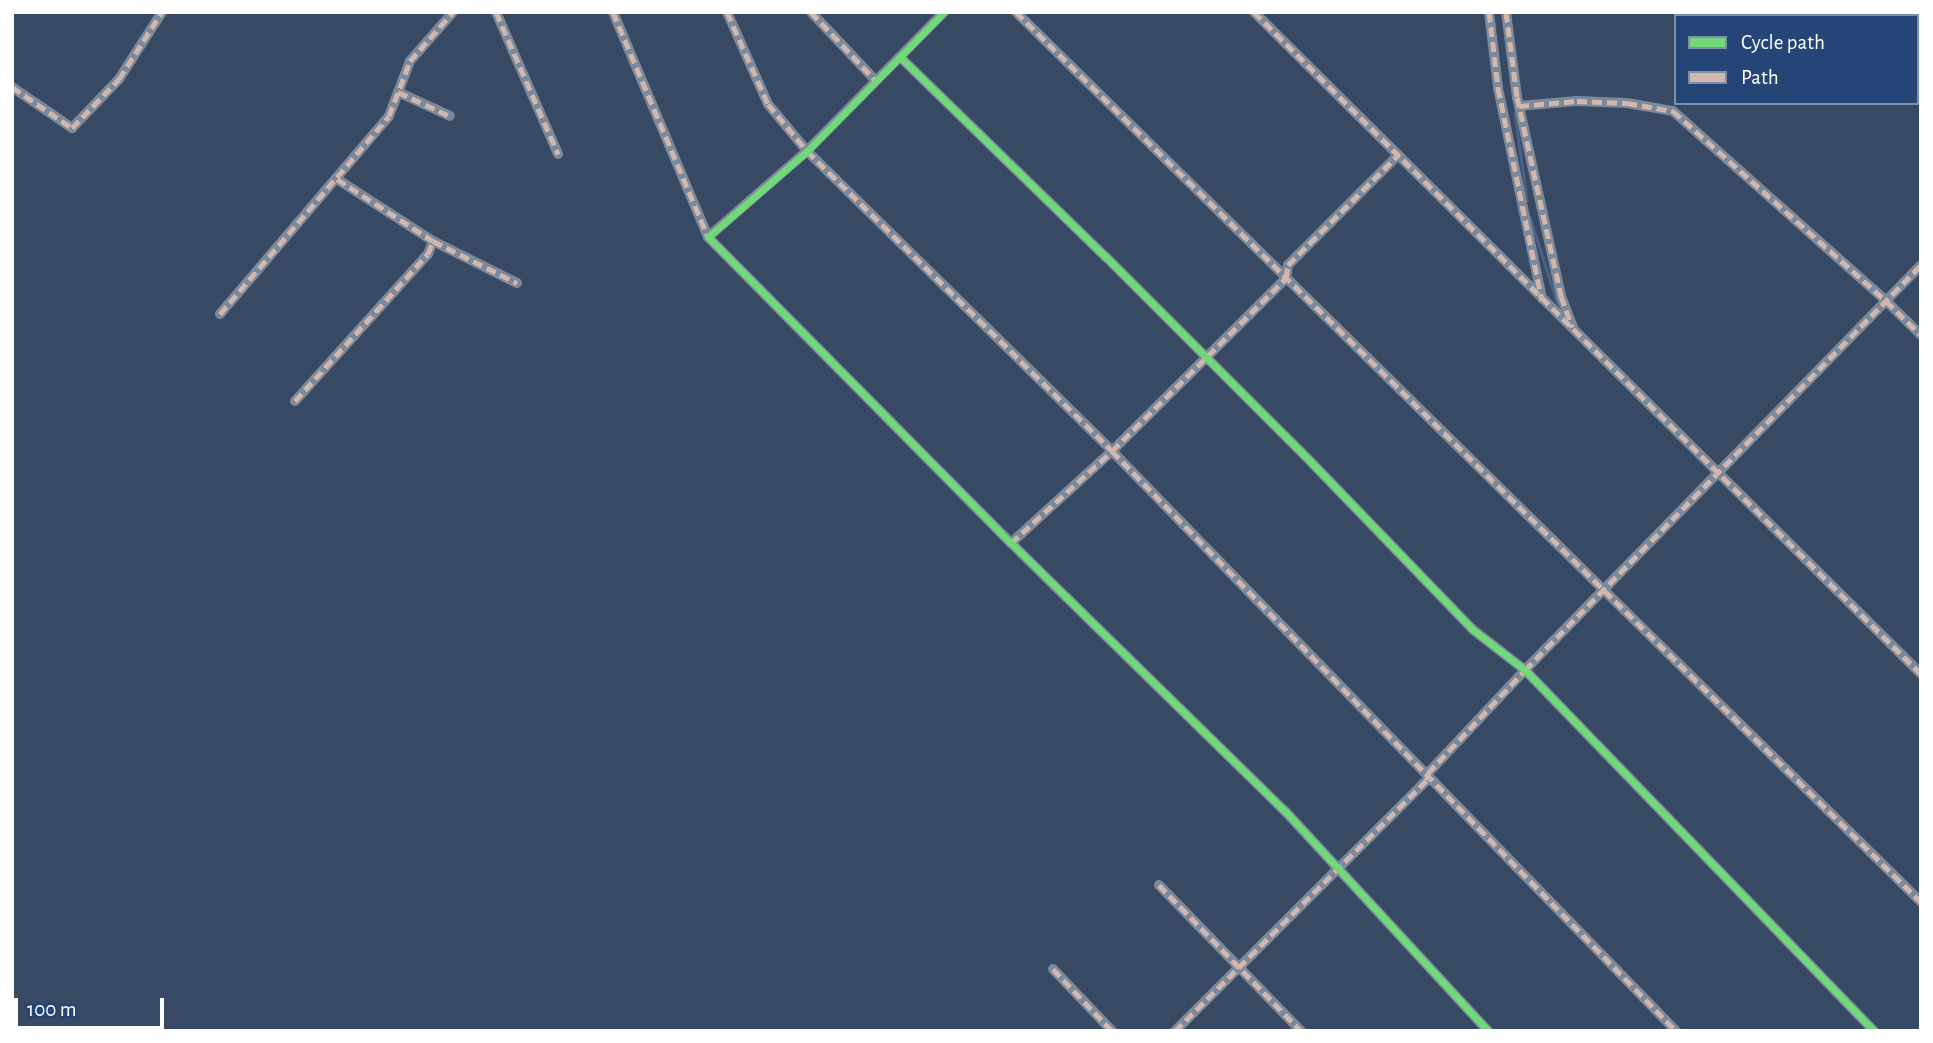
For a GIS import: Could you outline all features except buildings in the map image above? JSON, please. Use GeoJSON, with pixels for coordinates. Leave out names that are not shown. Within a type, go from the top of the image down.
{"type":"FeatureCollection","features":[{"type":"Feature","properties":{"kind":"street"},"geometry":{"type":"LineString","coordinates":[[12,87],[72,128],[119,79],[162,12]]}},
{"type":"Feature","properties":{"kind":"street"},"geometry":{"type":"LineString","coordinates":[[219,314],[337,180],[389,116],[410,61],[453,12]]}},
{"type":"Feature","properties":{"kind":"street"},"geometry":{"type":"LineString","coordinates":[[496,12],[558,154]]}},
{"type":"Feature","properties":{"kind":"street"},"geometry":{"type":"LineString","coordinates":[[613,12],[708,237],[1011,543],[1285,811],[1488,1031]]}},
{"type":"Feature","properties":{"kind":"street"},"geometry":{"type":"LineString","coordinates":[[726,12],[768,104],[807,151],[1112,450],[1676,1031]]}},
{"type":"Feature","properties":{"kind":"street"},"geometry":{"type":"LineString","coordinates":[[811,12],[875,80]]}},
{"type":"Feature","properties":{"kind":"street"},"geometry":{"type":"LineString","coordinates":[[708,237],[807,151],[944,12]]}},
{"type":"Feature","properties":{"kind":"street"},"geometry":{"type":"LineString","coordinates":[[1016,12],[1921,902]]}},
{"type":"Feature","properties":{"kind":"street"},"geometry":{"type":"LineString","coordinates":[[1254,12],[1716,474],[1921,674]]}},
{"type":"Feature","properties":{"kind":"street"},"geometry":{"type":"LineString","coordinates":[[1489,12],[1497,88],[1542,300]]}},
{"type":"Feature","properties":{"kind":"street"},"geometry":{"type":"LineString","coordinates":[[1506,12],[1519,106],[1561,296],[1574,332]]}},
{"type":"Feature","properties":{"kind":"street"},"geometry":{"type":"LineString","coordinates":[[900,57],[1206,357],[1472,629],[1525,670],[1874,1031]]}},
{"type":"Feature","properties":{"kind":"street"},"geometry":{"type":"LineString","coordinates":[[398,92],[450,116]]}},
{"type":"Feature","properties":{"kind":"street"},"geometry":{"type":"LineString","coordinates":[[1519,106],[1577,101],[1674,106],[1921,335]]}},
{"type":"Feature","properties":{"kind":"street"},"geometry":{"type":"LineString","coordinates":[[1011,543],[1112,450],[1286,278],[1288,265],[1398,156]]}},
{"type":"Feature","properties":{"kind":"street"},"geometry":{"type":"LineString","coordinates":[[337,180],[433,241],[517,283]]}},
{"type":"Feature","properties":{"kind":"street"},"geometry":{"type":"LineString","coordinates":[[295,401],[428,254],[433,241]]}},
{"type":"Feature","properties":{"kind":"street"},"geometry":{"type":"LineString","coordinates":[[1175,1031],[1336,867],[1427,780],[1428,773],[1525,670],[1921,265]]}},
{"type":"Feature","properties":{"kind":"street"},"geometry":{"type":"LineString","coordinates":[[1159,885],[1301,1031]]}},
{"type":"Feature","properties":{"kind":"street"},"geometry":{"type":"LineString","coordinates":[[1053,969],[1112,1031]]}},
{"type":"Feature","properties":{"kind":"waterway"},"geometry":{"type":"LineString","coordinates":[[1515,113],[1527,200]]}},
{"type":"Feature","properties":{"kind":"waterway"},"geometry":{"type":"LineString","coordinates":[[1530,217],[1559,308]]}},
{"type":"Feature","properties":{"kind":"marked path"},"geometry":{"type":"LineString","coordinates":[[12,87],[72,128],[119,79],[162,12]]}},
{"type":"Feature","properties":{"kind":"marked path"},"geometry":{"type":"LineString","coordinates":[[220,314],[389,116],[410,61],[453,12]]}},
{"type":"Feature","properties":{"kind":"marked path"},"geometry":{"type":"LineString","coordinates":[[496,12],[558,154]]}},
{"type":"Feature","properties":{"kind":"marked path"},"geometry":{"type":"LineString","coordinates":[[613,12],[708,237]]}},
{"type":"Feature","properties":{"kind":"marked path"},"geometry":{"type":"LineString","coordinates":[[727,12],[768,104],[807,151],[1112,451],[1676,1031]]}},
{"type":"Feature","properties":{"kind":"marked path"},"geometry":{"type":"LineString","coordinates":[[811,12],[875,80]]}},
{"type":"Feature","properties":{"kind":"marked path"},"geometry":{"type":"LineString","coordinates":[[1016,12],[1921,902]]}},
{"type":"Feature","properties":{"kind":"marked path"},"geometry":{"type":"LineString","coordinates":[[1254,12],[1921,674]]}},
{"type":"Feature","properties":{"kind":"marked path"},"geometry":{"type":"LineString","coordinates":[[1489,12],[1498,88],[1542,300]]}},
{"type":"Feature","properties":{"kind":"marked path"},"geometry":{"type":"LineString","coordinates":[[1506,12],[1517,97],[1561,296],[1572,327]]}},
{"type":"Feature","properties":{"kind":"marked path"},"geometry":{"type":"LineString","coordinates":[[398,92],[450,116]]}},
{"type":"Feature","properties":{"kind":"marked path"},"geometry":{"type":"LineString","coordinates":[[1519,106],[1577,101],[1627,103],[1673,111],[1921,335]]}},
{"type":"Feature","properties":{"kind":"marked path"},"geometry":{"type":"LineString","coordinates":[[1011,543],[1112,451],[1286,278],[1288,265],[1398,155]]}},
{"type":"Feature","properties":{"kind":"marked path"},"geometry":{"type":"LineString","coordinates":[[337,179],[433,241],[517,283]]}},
{"type":"Feature","properties":{"kind":"marked path"},"geometry":{"type":"LineString","coordinates":[[295,401],[428,254],[433,241]]}},
{"type":"Feature","properties":{"kind":"marked path"},"geometry":{"type":"LineString","coordinates":[[1175,1031],[1427,780],[1428,773],[1525,670],[1921,265]]}},
{"type":"Feature","properties":{"kind":"marked path"},"geometry":{"type":"LineString","coordinates":[[1159,885],[1301,1031]]}},
{"type":"Feature","properties":{"kind":"marked path"},"geometry":{"type":"LineString","coordinates":[[1053,969],[1112,1031]]}},
{"type":"Feature","properties":{"kind":"cycle path"},"geometry":{"type":"LineString","coordinates":[[944,12],[807,151],[708,237],[1011,543],[1285,811],[1488,1031]]}},
{"type":"Feature","properties":{"kind":"cycle path"},"geometry":{"type":"LineString","coordinates":[[900,57],[1106,257],[1311,462],[1472,629],[1525,670],[1874,1031]]}}]}
